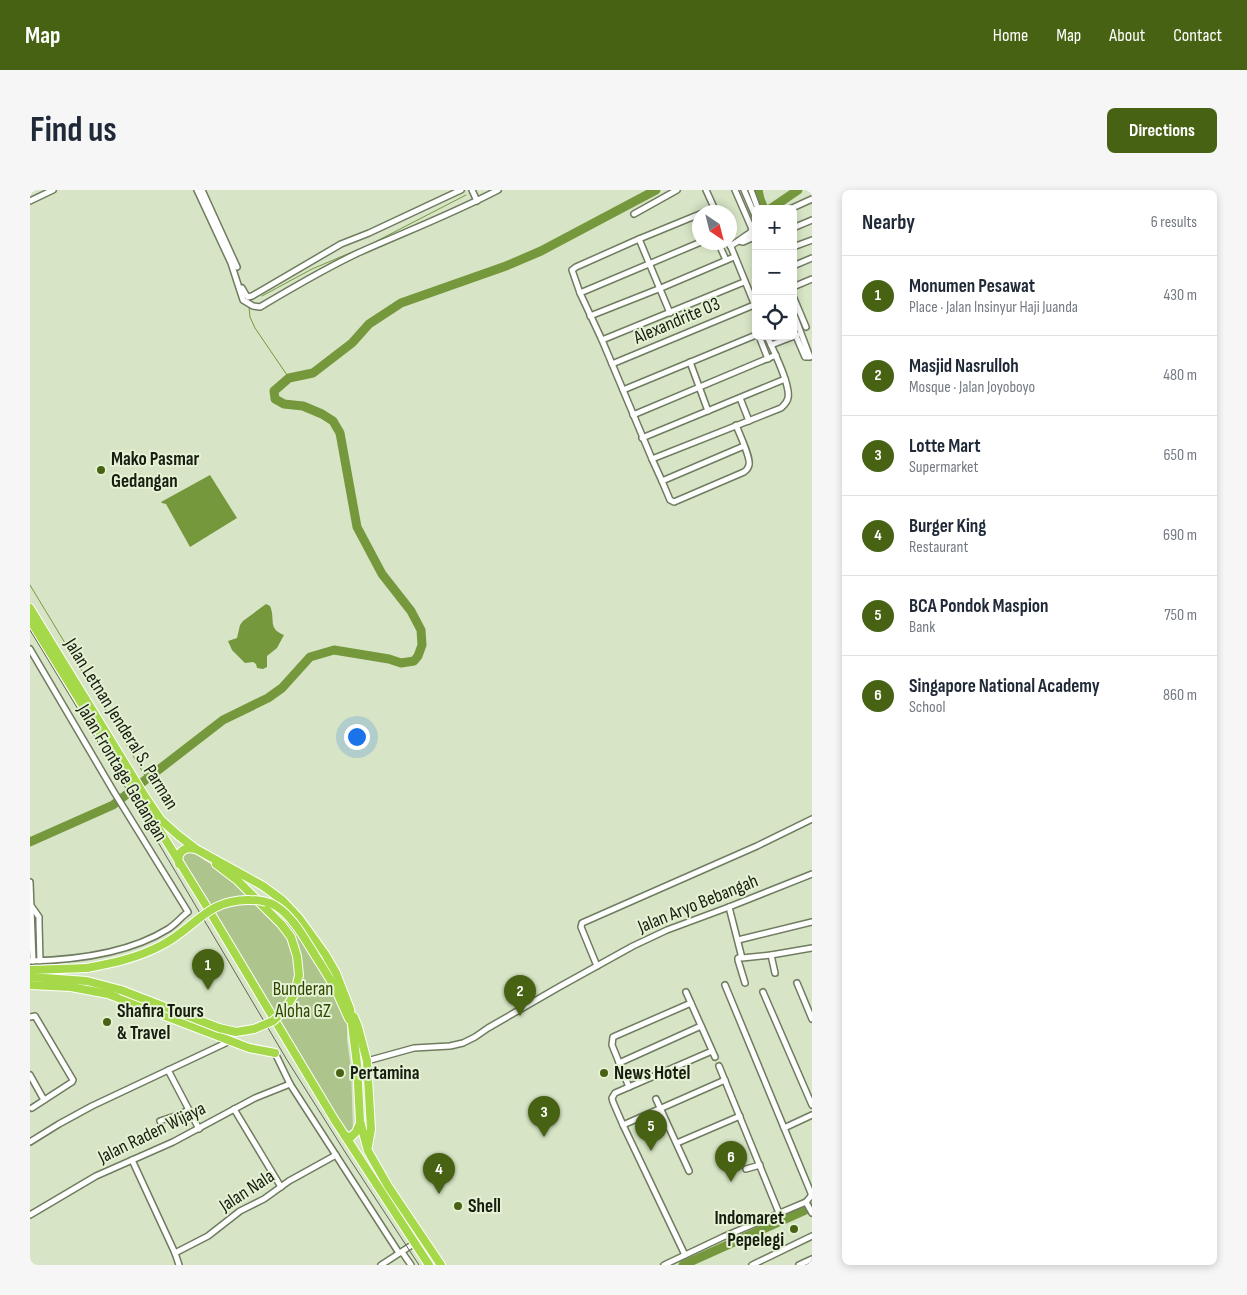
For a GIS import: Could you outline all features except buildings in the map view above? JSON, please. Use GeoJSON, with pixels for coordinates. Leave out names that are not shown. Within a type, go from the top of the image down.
{"type":"FeatureCollection","features":[{"type":"Feature","properties":{"kind":"highway","name":"Jalan Letnan Jenderal S. Parman"},"geometry":{"type":"LineString","coordinates":[[30,608],[133,782]]}},
{"type":"Feature","properties":{"kind":"highway","name":"Jalan Letnan Jenderal S. Parman"},"geometry":{"type":"LineString","coordinates":[[30,620],[133,782],[161,820],[198,851],[263,886],[282,900],[305,926],[336,973],[350,1009],[357,1064],[360,1121],[368,1150],[388,1186],[441,1265]]}},
{"type":"Feature","properties":{"kind":"highway","name":"Jalan Letnan Jenderal S. Parman"},"geometry":{"type":"LineString","coordinates":[[139,791],[180,866],[207,907],[271,1016],[345,1136],[429,1265]]}},
{"type":"Feature","properties":{"kind":"highway"},"geometry":{"type":"LineString","coordinates":[[30,977],[87,981],[121,990],[194,1019],[236,1032],[254,1029],[273,1021],[284,1011],[295,993],[299,975],[292,937],[237,880],[198,851],[188,848],[181,851],[178,858],[180,866]]}},
{"type":"Feature","properties":{"kind":"highway"},"geometry":{"type":"LineString","coordinates":[[30,970],[87,968],[135,957],[162,945],[216,906],[237,900],[263,900],[286,914],[297,927],[334,986],[352,1026]]}},
{"type":"Feature","properties":{"kind":"highway"},"geometry":{"type":"LineString","coordinates":[[30,985],[71,987],[108,994],[249,1048],[275,1053]]}},
{"type":"Feature","properties":{"kind":"highway"},"geometry":{"type":"LineString","coordinates":[[350,1009],[358,1027],[367,1061],[371,1128],[368,1150]]}},
{"type":"Feature","properties":{"kind":"highway"},"geometry":{"type":"LineString","coordinates":[[345,1136],[351,1137],[355,1134],[360,1121]]}},
{"type":"Feature","properties":{"kind":"highway"},"geometry":{"type":"LineString","coordinates":[[358,1156],[356,1150],[358,1145],[362,1145],[368,1150]]}},
{"type":"Feature","properties":{"kind":"street"},"geometry":{"type":"LineString","coordinates":[[30,201],[53,190]]}},
{"type":"Feature","properties":{"kind":"street"},"geometry":{"type":"LineString","coordinates":[[197,190],[236,274],[241,296],[249,304],[256,307],[260,307],[327,268],[358,253],[498,190]]}},
{"type":"Feature","properties":{"kind":"street"},"geometry":{"type":"LineString","coordinates":[[202,190],[233,257],[243,291],[248,297],[341,244],[461,190]]}},
{"type":"Feature","properties":{"kind":"street"},"geometry":{"type":"LineString","coordinates":[[472,190],[476,199]]}},
{"type":"Feature","properties":{"kind":"street"},"geometry":{"type":"LineString","coordinates":[[634,214],[670,192],[677,190]]}},
{"type":"Feature","properties":{"kind":"street"},"geometry":{"type":"LineString","coordinates":[[706,190],[713,205]]}},
{"type":"Feature","properties":{"kind":"street"},"geometry":{"type":"LineString","coordinates":[[735,190],[752,231]]}},
{"type":"Feature","properties":{"kind":"street"},"geometry":{"type":"LineString","coordinates":[[744,190],[752,209]]}},
{"type":"Feature","properties":{"kind":"street"},"geometry":{"type":"LineString","coordinates":[[750,190],[756,205]]}},
{"type":"Feature","properties":{"kind":"street"},"geometry":{"type":"LineString","coordinates":[[797,206],[812,200]]}},
{"type":"Feature","properties":{"kind":"street"},"geometry":{"type":"LineString","coordinates":[[692,217],[573,269],[573,272],[580,293],[670,500],[674,502],[748,469],[749,460],[736,425]]}},
{"type":"Feature","properties":{"kind":"street"},"geometry":{"type":"LineString","coordinates":[[797,226],[812,220]]}},
{"type":"Feature","properties":{"kind":"street"},"geometry":{"type":"LineString","coordinates":[[737,242],[743,242],[752,234]]}},
{"type":"Feature","properties":{"kind":"street"},"geometry":{"type":"LineString","coordinates":[[639,239],[670,313]]}},
{"type":"Feature","properties":{"kind":"street"},"geometry":{"type":"LineString","coordinates":[[797,246],[812,240]]}},
{"type":"Feature","properties":{"kind":"street"},"geometry":{"type":"LineString","coordinates":[[580,293],[692,246]]}},
{"type":"Feature","properties":{"kind":"street"},"geometry":{"type":"LineString","coordinates":[[722,250],[726,260]]}},
{"type":"Feature","properties":{"kind":"street"},"geometry":{"type":"LineString","coordinates":[[731,250],[752,300]]}},
{"type":"Feature","properties":{"kind":"street"},"geometry":{"type":"LineString","coordinates":[[590,316],[734,257]]}},
{"type":"Feature","properties":{"kind":"street"},"geometry":{"type":"LineString","coordinates":[[797,264],[812,258]]}},
{"type":"Feature","properties":{"kind":"street"},"geometry":{"type":"LineString","coordinates":[[797,285],[812,279]]}},
{"type":"Feature","properties":{"kind":"street"},"geometry":{"type":"LineString","coordinates":[[602,340],[744,282]]}},
{"type":"Feature","properties":{"kind":"street"},"geometry":{"type":"LineString","coordinates":[[797,306],[806,327]]}},
{"type":"Feature","properties":{"kind":"street","name":"Alexandrite 03"},"geometry":{"type":"LineString","coordinates":[[612,364],[752,308]]}},
{"type":"Feature","properties":{"kind":"street"},"geometry":{"type":"LineString","coordinates":[[797,321],[811,357],[805,358],[797,338]]}},
{"type":"Feature","properties":{"kind":"street"},"geometry":{"type":"LineString","coordinates":[[797,336],[802,333]]}},
{"type":"Feature","properties":{"kind":"street"},"geometry":{"type":"LineString","coordinates":[[623,390],[752,337]]}},
{"type":"Feature","properties":{"kind":"street"},"geometry":{"type":"LineString","coordinates":[[759,340],[768,358]]}},
{"type":"Feature","properties":{"kind":"street"},"geometry":{"type":"LineString","coordinates":[[652,459],[785,405],[788,399],[788,392],[785,379],[769,340]]}},
{"type":"Feature","properties":{"kind":"street"},"geometry":{"type":"LineString","coordinates":[[771,345],[785,340]]}},
{"type":"Feature","properties":{"kind":"street"},"geometry":{"type":"LineString","coordinates":[[633,415],[776,356]]}},
{"type":"Feature","properties":{"kind":"street"},"geometry":{"type":"LineString","coordinates":[[690,362],[708,411]]}},
{"type":"Feature","properties":{"kind":"street"},"geometry":{"type":"LineString","coordinates":[[642,438],[785,379]]}},
{"type":"Feature","properties":{"kind":"street"},"geometry":{"type":"LineString","coordinates":[[740,398],[749,420]]}},
{"type":"Feature","properties":{"kind":"street"},"geometry":{"type":"LineString","coordinates":[[662,481],[744,446]]}},
{"type":"Feature","properties":{"kind":"street","name":"Jalan Frontage Gedangan"},"geometry":{"type":"LineString","coordinates":[[30,650],[188,912],[166,930],[113,952],[40,961]]}},
{"type":"Feature","properties":{"kind":"street"},"geometry":{"type":"LineString","coordinates":[[598,966],[581,926],[584,922],[757,846],[812,819]]}},
{"type":"Feature","properties":{"kind":"street","name":"Jalan Aryo Bebangah"},"geometry":{"type":"LineString","coordinates":[[367,1061],[414,1048],[450,1046],[463,1043],[520,1009],[667,930],[812,874]]}},
{"type":"Feature","properties":{"kind":"street"},"geometry":{"type":"LineString","coordinates":[[30,882],[31,961],[40,961],[38,917],[31,907]]}},
{"type":"Feature","properties":{"kind":"street"},"geometry":{"type":"LineString","coordinates":[[729,907],[742,958]]}},
{"type":"Feature","properties":{"kind":"street"},"geometry":{"type":"LineString","coordinates":[[738,940],[812,922]]}},
{"type":"Feature","properties":{"kind":"street"},"geometry":{"type":"LineString","coordinates":[[745,982],[738,958],[812,948]]}},
{"type":"Feature","properties":{"kind":"street"},"geometry":{"type":"LineString","coordinates":[[771,955],[774,973]]}},
{"type":"Feature","properties":{"kind":"street"},"geometry":{"type":"LineString","coordinates":[[797,983],[812,1019]]}},
{"type":"Feature","properties":{"kind":"street"},"geometry":{"type":"LineString","coordinates":[[667,1264],[685,1254],[780,1213],[810,1208],[811,1193],[724,985]]}},
{"type":"Feature","properties":{"kind":"street"},"geometry":{"type":"LineString","coordinates":[[686,992],[715,1057]]}},
{"type":"Feature","properties":{"kind":"street"},"geometry":{"type":"LineString","coordinates":[[763,992],[812,1105]]}},
{"type":"Feature","properties":{"kind":"street"},"geometry":{"type":"LineString","coordinates":[[629,1087],[612,1044],[613,1037],[691,1003]]}},
{"type":"Feature","properties":{"kind":"street"},"geometry":{"type":"LineString","coordinates":[[30,1016],[35,1016],[73,1080],[32,1108]]}},
{"type":"Feature","properties":{"kind":"street"},"geometry":{"type":"LineString","coordinates":[[619,1062],[701,1026]]}},
{"type":"Feature","properties":{"kind":"street"},"geometry":{"type":"LineString","coordinates":[[30,1142],[92,1106],[230,1041]]}},
{"type":"Feature","properties":{"kind":"street"},"geometry":{"type":"LineString","coordinates":[[685,1254],[612,1098],[615,1093],[712,1051]]}},
{"type":"Feature","properties":{"kind":"street"},"geometry":{"type":"LineString","coordinates":[[275,1053],[290,1084],[336,1156],[411,1265]]}},
{"type":"Feature","properties":{"kind":"street"},"geometry":{"type":"LineString","coordinates":[[719,1066],[780,1213]]}},
{"type":"Feature","properties":{"kind":"street"},"geometry":{"type":"LineString","coordinates":[[168,1070],[199,1129]]}},
{"type":"Feature","properties":{"kind":"street"},"geometry":{"type":"LineString","coordinates":[[30,1075],[44,1100]]}},
{"type":"Feature","properties":{"kind":"street"},"geometry":{"type":"LineString","coordinates":[[624,1125],[725,1080]]}},
{"type":"Feature","properties":{"kind":"street","name":"Jalan Raden Wijaya"},"geometry":{"type":"LineString","coordinates":[[30,1215],[96,1176],[199,1129],[255,1098],[290,1084]]}},
{"type":"Feature","properties":{"kind":"street"},"geometry":{"type":"LineString","coordinates":[[656,1099],[689,1171]]}},
{"type":"Feature","properties":{"kind":"street"},"geometry":{"type":"LineString","coordinates":[[234,1109],[281,1187]]}},
{"type":"Feature","properties":{"kind":"street"},"geometry":{"type":"LineString","coordinates":[[160,1121],[189,1110]]}},
{"type":"Feature","properties":{"kind":"street"},"geometry":{"type":"LineString","coordinates":[[784,1128],[812,1115]]}},
{"type":"Feature","properties":{"kind":"street"},"geometry":{"type":"LineString","coordinates":[[677,1143],[740,1116]]}},
{"type":"Feature","properties":{"kind":"street","name":"Jalan Nala"},"geometry":{"type":"LineString","coordinates":[[175,1253],[208,1236],[240,1211],[264,1199],[281,1187],[336,1156]]}},
{"type":"Feature","properties":{"kind":"street"},"geometry":{"type":"LineString","coordinates":[[132,1160],[179,1265]]}},
{"type":"Feature","properties":{"kind":"street"},"geometry":{"type":"LineString","coordinates":[[746,1169],[760,1165]]}},
{"type":"Feature","properties":{"kind":"street"},"geometry":{"type":"LineString","coordinates":[[752,1265],[812,1236]]}},
{"type":"Feature","properties":{"kind":"street"},"geometry":{"type":"LineString","coordinates":[[381,1265],[415,1243]]}},
{"type":"Feature","properties":{"kind":"street"},"geometry":{"type":"LineString","coordinates":[[799,1265],[812,1259]]}},
{"type":"Feature","properties":{"kind":"green space","name":"Bunderan Aloha GZ"},"geometry":{"type":"Polygon","coordinates":[[[192,851],[284,917],[306,943],[343,1009],[347,1026],[353,1129],[350,1132],[344,1129],[182,860],[183,854],[192,851]]]}},
{"type":"Feature","properties":{"kind":"shaded area"},"geometry":{"type":"Polygon","coordinates":[[[210,475],[237,518],[190,547],[166,504],[161,502],[210,475]]]}},
{"type":"Feature","properties":{"kind":"shaded area"},"geometry":{"type":"Polygon","coordinates":[[[266,604],[270,606],[272,611],[275,629],[284,635],[277,648],[267,656],[267,667],[263,669],[257,668],[253,662],[245,663],[232,650],[228,641],[237,638],[243,621],[266,604]]]}},
{"type":"Feature","properties":{"kind":"waterway"},"geometry":{"type":"LineString","coordinates":[[30,842],[113,805],[223,720],[268,698],[282,688],[310,657],[334,650],[389,659],[401,663],[414,661],[422,645],[421,630],[411,611],[382,574],[357,527],[340,433],[333,421],[303,406],[284,404],[275,399],[274,391],[289,378],[313,373],[352,343],[369,324],[401,303],[506,266],[541,251],[656,190]]}},
{"type":"Feature","properties":{"kind":"waterway"},"geometry":{"type":"LineString","coordinates":[[758,190],[762,205]]}},
{"type":"Feature","properties":{"kind":"waterway"},"geometry":{"type":"LineString","coordinates":[[776,205],[798,190]]}},
{"type":"Feature","properties":{"kind":"waterway"},"geometry":{"type":"LineString","coordinates":[[262,296],[312,269],[371,244],[466,195]]}},
{"type":"Feature","properties":{"kind":"waterway"},"geometry":{"type":"LineString","coordinates":[[249,307],[250,317],[255,328],[289,378]]}},
{"type":"Feature","properties":{"kind":"waterway"},"geometry":{"type":"LineString","coordinates":[[30,585],[147,779]]}},
{"type":"Feature","properties":{"kind":"waterway"},"geometry":{"type":"LineString","coordinates":[[683,1265],[812,1207]]}},
{"type":"Feature","properties":{"kind":"railway"},"geometry":{"type":"LineString","coordinates":[[30,630],[287,1060],[419,1265]]}},
{"type":"Feature","properties":{"kind":"place","name":"Mako Pasmar Gedangan"},"geometry":{"type":"Point","coordinates":[101,470]}},
{"type":"Feature","properties":{"kind":"place","name":"Monumen Pesawat"},"geometry":{"type":"Point","coordinates":[208,990]}},
{"type":"Feature","properties":{"kind":"place","name":"Masjid Nasrulloh"},"geometry":{"type":"Point","coordinates":[520,1016]}},
{"type":"Feature","properties":{"kind":"place","name":"Shafira Tours & Travel"},"geometry":{"type":"Point","coordinates":[107,1022]}},
{"type":"Feature","properties":{"kind":"place","name":"Pertamina"},"geometry":{"type":"Point","coordinates":[340,1073]}},
{"type":"Feature","properties":{"kind":"place","name":"News Hotel"},"geometry":{"type":"Point","coordinates":[604,1073]}},
{"type":"Feature","properties":{"kind":"place","name":"Lotte Mart"},"geometry":{"type":"Point","coordinates":[544,1137]}},
{"type":"Feature","properties":{"kind":"place","name":"BCA Pondok Maspion"},"geometry":{"type":"Point","coordinates":[651,1151]}},
{"type":"Feature","properties":{"kind":"place","name":"Singapore National Academy"},"geometry":{"type":"Point","coordinates":[731,1182]}},
{"type":"Feature","properties":{"kind":"place","name":"Burger King"},"geometry":{"type":"Point","coordinates":[439,1194]}},
{"type":"Feature","properties":{"kind":"place","name":"Shell"},"geometry":{"type":"Point","coordinates":[458,1206]}},
{"type":"Feature","properties":{"kind":"place","name":"Indomaret Pepelegi"},"geometry":{"type":"Point","coordinates":[794,1229]}}]}
